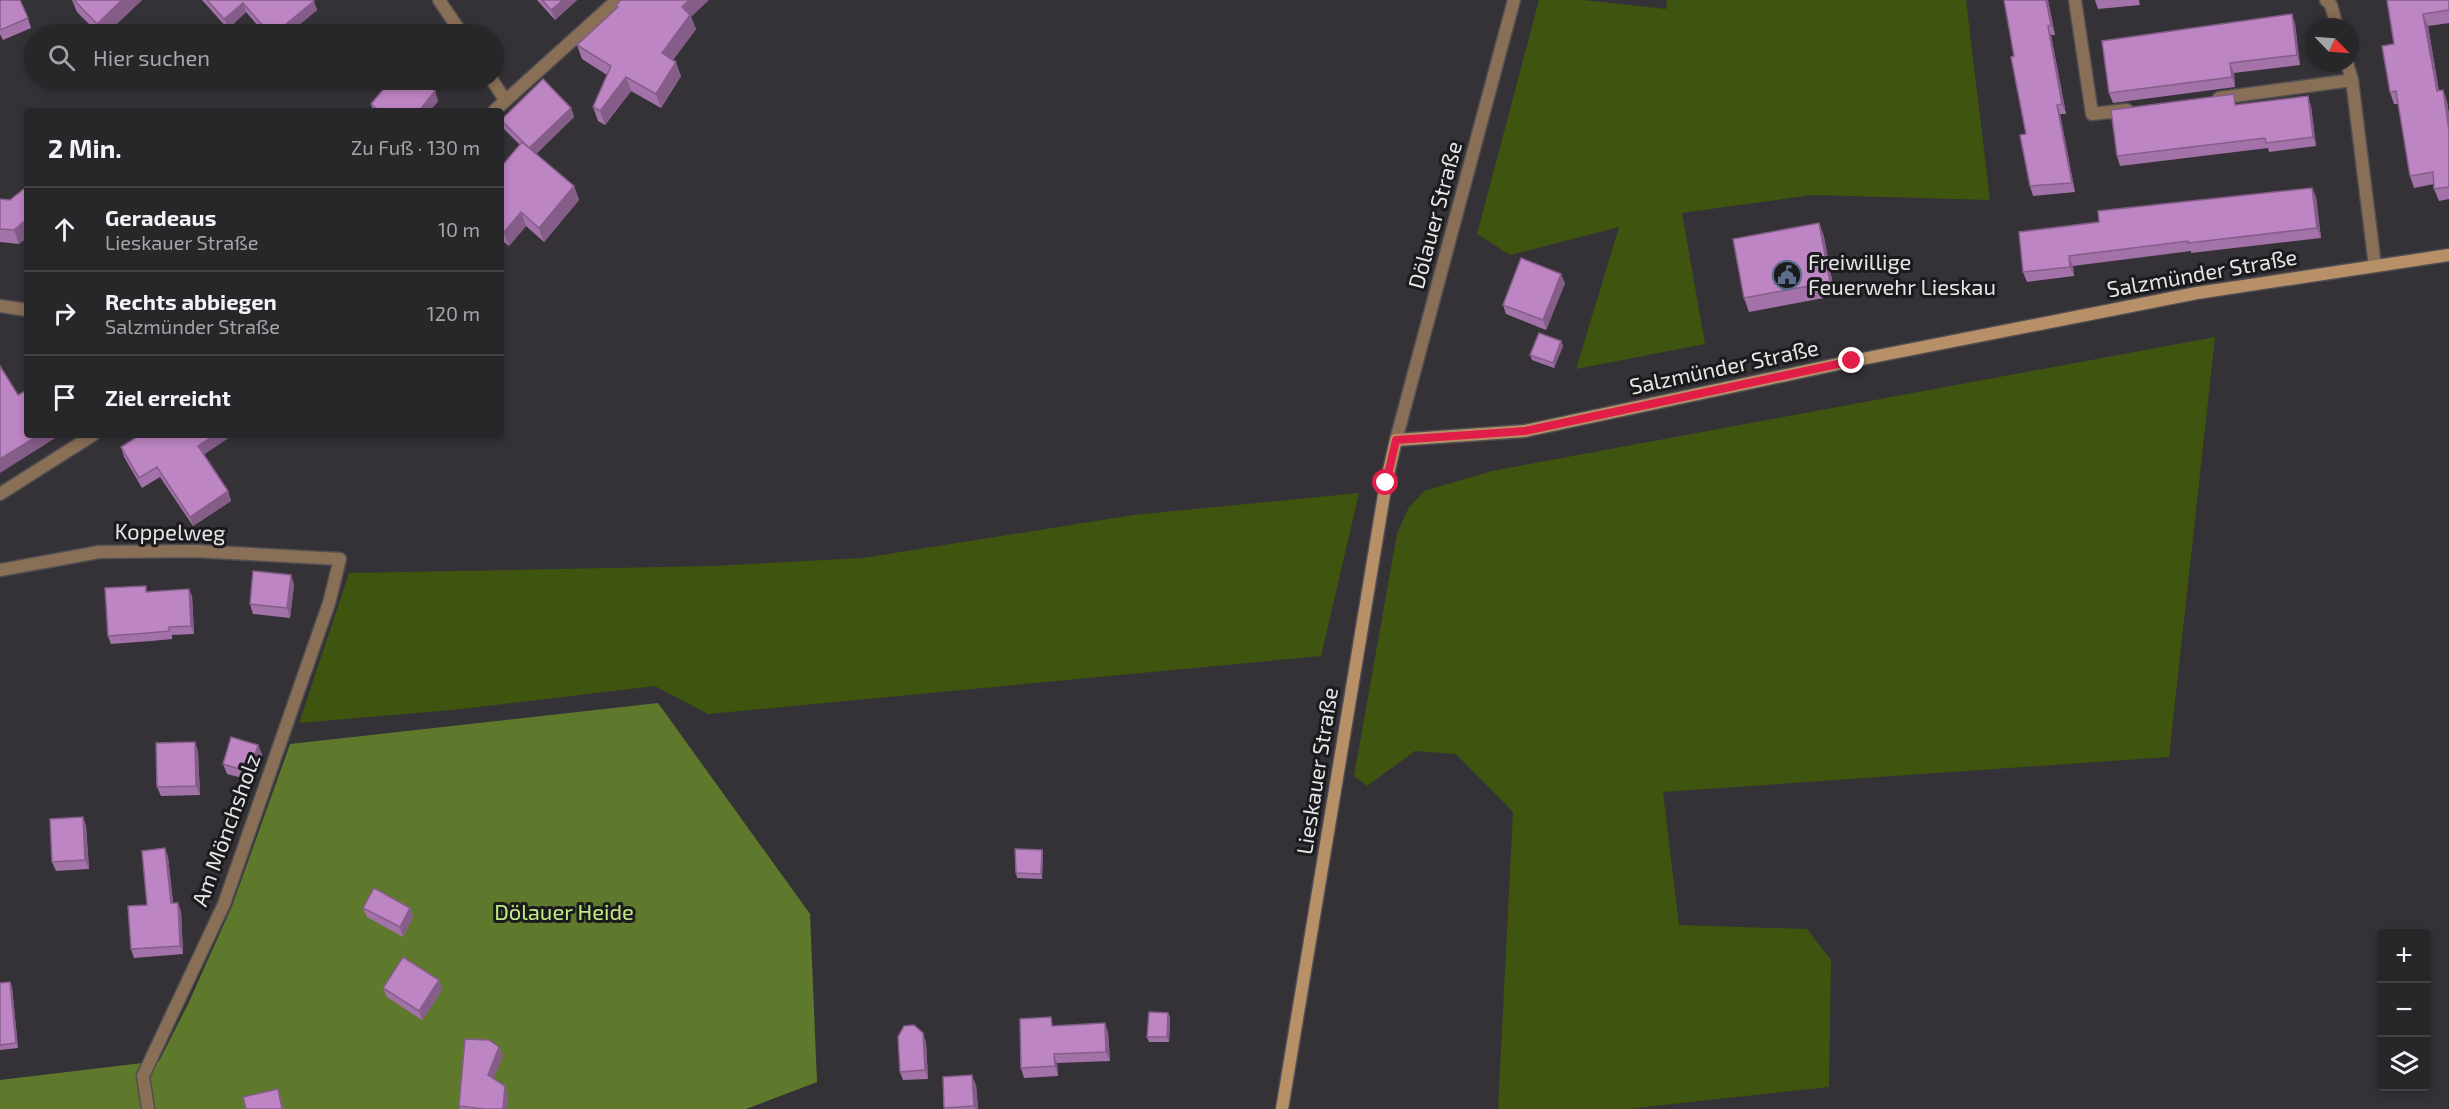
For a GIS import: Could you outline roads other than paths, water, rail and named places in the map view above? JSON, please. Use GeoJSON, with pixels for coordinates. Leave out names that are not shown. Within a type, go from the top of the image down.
{"type":"FeatureCollection","features":[{"type":"Feature","properties":{"kind":"street"},"geometry":{"type":"LineString","coordinates":[[439,0],[455,24]]}},
{"type":"Feature","properties":{"kind":"street"},"geometry":{"type":"LineString","coordinates":[[497,108],[617,0]]}},
{"type":"Feature","properties":{"kind":"street","name":"Dölauer Straße"},"geometry":{"type":"LineString","coordinates":[[1396,440],[1514,0]]}},
{"type":"Feature","properties":{"kind":"street"},"geometry":{"type":"LineString","coordinates":[[2075,0],[2092,114],[2139,108]]}},
{"type":"Feature","properties":{"kind":"street"},"geometry":{"type":"LineString","coordinates":[[2326,0],[2331,5],[2335,18]]}},
{"type":"Feature","properties":{"kind":"street"},"geometry":{"type":"LineString","coordinates":[[2350,72],[2375,266]]}},
{"type":"Feature","properties":{"kind":"street"},"geometry":{"type":"LineString","coordinates":[[2210,99],[2352,80]]}},
{"type":"Feature","properties":{"kind":"street"},"geometry":{"type":"LineString","coordinates":[[499,90],[506,100]]}},
{"type":"Feature","properties":{"kind":"street","name":"Salzmünder Straße"},"geometry":{"type":"LineString","coordinates":[[1396,440],[1525,431],[1852,361],[2197,292],[2449,255]]}},
{"type":"Feature","properties":{"kind":"street"},"geometry":{"type":"LineString","coordinates":[[0,306],[24,310]]}},
{"type":"Feature","properties":{"kind":"street"},"geometry":{"type":"LineString","coordinates":[[0,494],[88,438]]}},
{"type":"Feature","properties":{"kind":"street","name":"Lieskauer Straße"},"geometry":{"type":"LineString","coordinates":[[1282,1109],[1386,483],[1396,440]]}},
{"type":"Feature","properties":{"kind":"street","name":"Koppelweg"},"geometry":{"type":"LineString","coordinates":[[0,570],[99,552],[195,551],[340,560]]}},
{"type":"Feature","properties":{"kind":"street","name":"Am Mönchsholz"},"geometry":{"type":"LineString","coordinates":[[148,1109],[143,1076],[224,904],[329,603],[340,560]]}},
{"type":"Feature","properties":{"kind":"place","name":"Freiwillige Feuerwehr Lieskau"},"geometry":{"type":"Point","coordinates":[1787,275]}},
{"type":"Feature","properties":{"kind":"park label","name":"Dölauer Heide"},"geometry":{"type":"Point","coordinates":[564,912]}}]}
